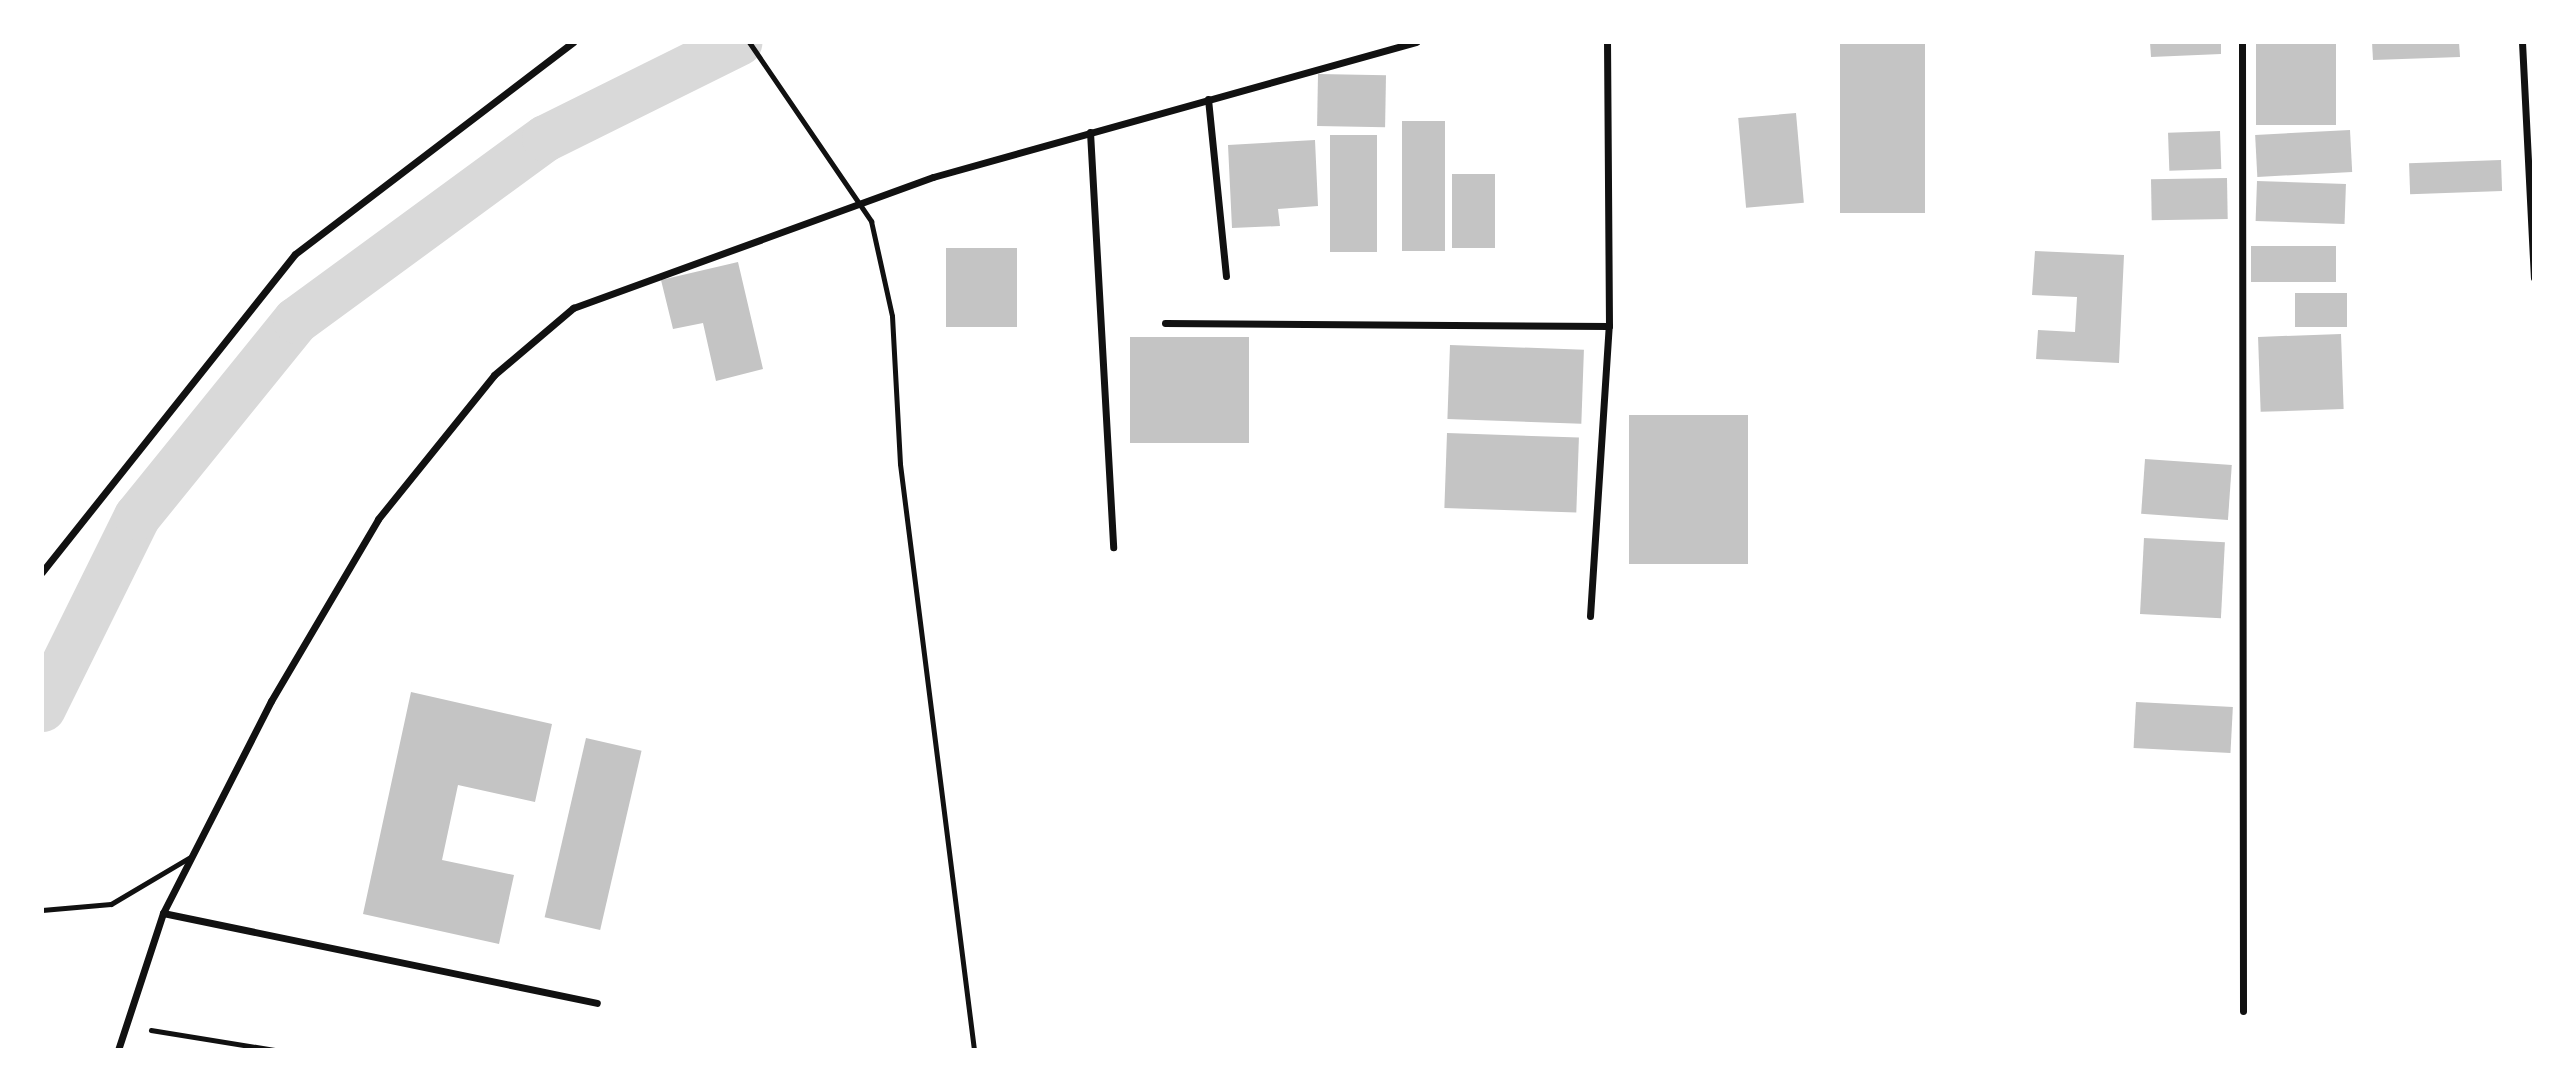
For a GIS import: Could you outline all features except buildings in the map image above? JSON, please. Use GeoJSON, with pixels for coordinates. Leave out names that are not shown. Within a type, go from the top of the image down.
{"type":"FeatureCollection","features":[{"type":"Feature","properties":{"kind":"street"},"geometry":{"type":"LineString","coordinates":[[42,572],[295,254],[573,42]]}},
{"type":"Feature","properties":{"kind":"street"},"geometry":{"type":"LineString","coordinates":[[118,1050],[163,913],[271,701],[378,519],[494,374],[573,308],[933,177],[1416,42]]}},
{"type":"Feature","properties":{"kind":"street"},"geometry":{"type":"LineString","coordinates":[[1590,616],[1609,326],[1607,42]]}},
{"type":"Feature","properties":{"kind":"street"},"geometry":{"type":"LineString","coordinates":[[2242,42],[2243,1011]]}},
{"type":"Feature","properties":{"kind":"street"},"geometry":{"type":"LineString","coordinates":[[2522,42],[2534,278]]}},
{"type":"Feature","properties":{"kind":"street"},"geometry":{"type":"LineString","coordinates":[[1208,99],[1226,276]]}},
{"type":"Feature","properties":{"kind":"street"},"geometry":{"type":"LineString","coordinates":[[1090,132],[1113,548]]}},
{"type":"Feature","properties":{"kind":"street"},"geometry":{"type":"LineString","coordinates":[[1165,323],[1609,326]]}},
{"type":"Feature","properties":{"kind":"street"},"geometry":{"type":"LineString","coordinates":[[163,913],[597,1003]]}},
{"type":"Feature","properties":{"kind":"lane"},"geometry":{"type":"LineString","coordinates":[[749,42],[871,221],[892,316],[900,464],[974,1050]]}},
{"type":"Feature","properties":{"kind":"lane"},"geometry":{"type":"LineString","coordinates":[[42,910],[111,904],[192,856]]}},
{"type":"Feature","properties":{"kind":"path"},"geometry":{"type":"LineString","coordinates":[[126,1026],[274,1050]]}},
{"type":"Feature","properties":{"kind":"waterway"},"geometry":{"type":"LineString","coordinates":[[42,708],[137,516],[296,320],[545,138],[738,42]]}}]}
